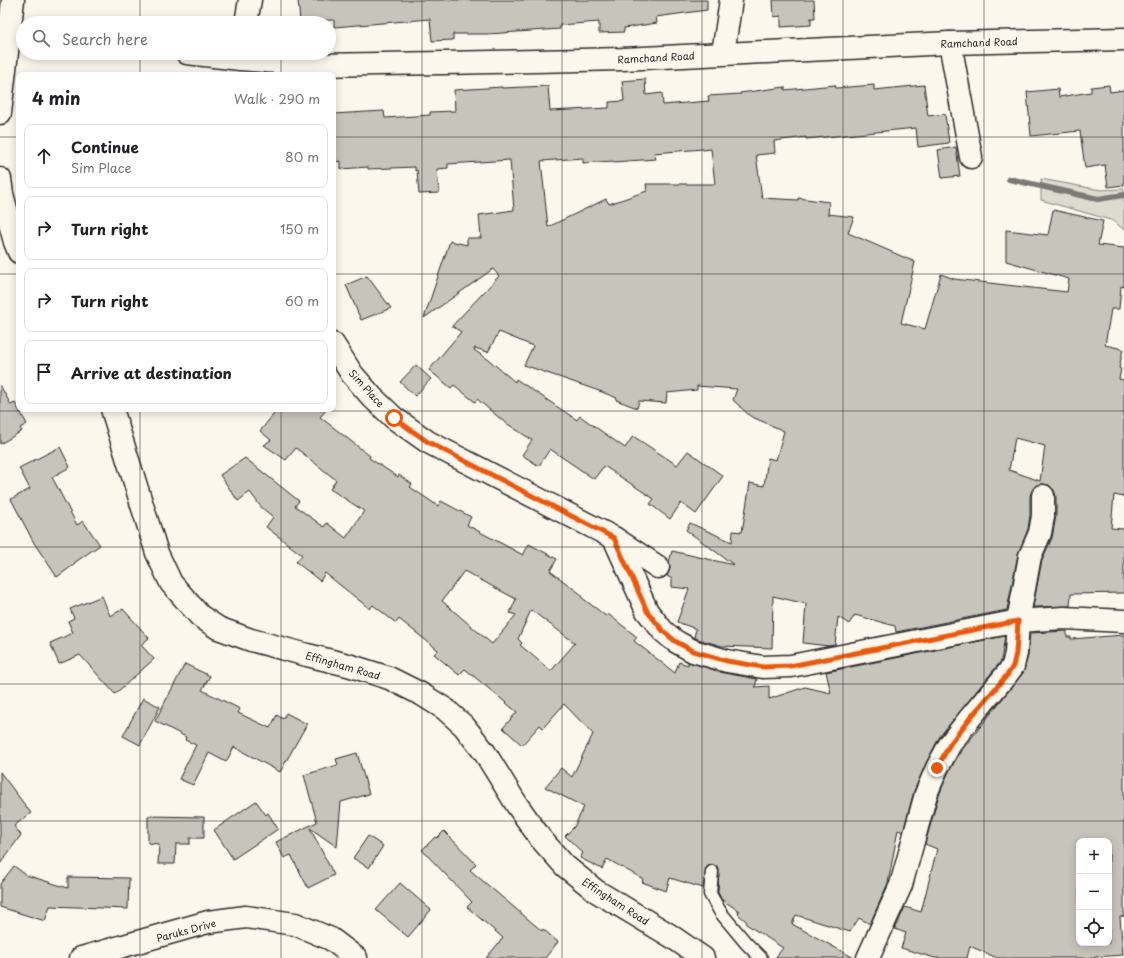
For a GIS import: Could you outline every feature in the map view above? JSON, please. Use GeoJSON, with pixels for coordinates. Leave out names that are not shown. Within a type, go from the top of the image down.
{"type":"FeatureCollection","features":[{"type":"Feature","properties":{"kind":"street"},"geometry":{"type":"LineString","coordinates":[[0,113],[11,32],[13,0]]}},
{"type":"Feature","properties":{"kind":"street"},"geometry":{"type":"LineString","coordinates":[[247,16],[250,0]]}},
{"type":"Feature","properties":{"kind":"street"},"geometry":{"type":"LineString","coordinates":[[723,54],[731,0]]}},
{"type":"Feature","properties":{"kind":"street","name":"Ramchand Road"},"geometry":{"type":"LineString","coordinates":[[228,60],[239,62],[315,65],[623,59],[950,43],[1124,39]]}},
{"type":"Feature","properties":{"kind":"street"},"geometry":{"type":"LineString","coordinates":[[950,43],[971,156]]}},
{"type":"Feature","properties":{"kind":"street"},"geometry":{"type":"LineString","coordinates":[[0,179],[2,194],[16,244]]}},
{"type":"Feature","properties":{"kind":"street","name":"Sim Place"},"geometry":{"type":"LineString","coordinates":[[336,349],[352,374],[372,397],[394,418],[428,442],[614,538],[658,567]]}},
{"type":"Feature","properties":{"kind":"street","name":"Effingham Road"},"geometry":{"type":"LineString","coordinates":[[113,412],[156,553],[171,583],[200,616],[218,628],[251,640],[348,665],[389,678],[421,694],[445,709],[464,726],[485,753],[540,839],[565,866],[596,891],[671,936],[703,958]]}},
{"type":"Feature","properties":{"kind":"street"},"geometry":{"type":"LineString","coordinates":[[868,958],[901,885],[926,794],[937,768],[950,744],[1013,666],[1016,653],[1018,621],[1030,556],[1040,533],[1043,516],[1042,496]]}},
{"type":"Feature","properties":{"kind":"street"},"geometry":{"type":"LineString","coordinates":[[614,538],[647,611],[663,631],[675,641],[693,651],[727,661],[763,667],[790,666],[1018,621],[1064,618],[1124,621]]}},
{"type":"Feature","properties":{"kind":"street","name":"Paruks Drive"},"geometry":{"type":"LineString","coordinates":[[81,958],[208,922],[246,917],[295,924],[331,940],[356,958]]}},
{"type":"Feature","properties":{"kind":"lane"},"geometry":{"type":"LineString","coordinates":[[712,872],[710,894],[721,912],[746,943],[761,958]]}},
{"type":"Feature","properties":{"kind":"shaded area"},"geometry":{"type":"Polygon","coordinates":[[[1041,179],[1101,190],[1124,189],[1124,230],[1114,221],[1041,200],[1041,179]]]}},
{"type":"Feature","properties":{"kind":"building"},"geometry":{"type":"Polygon","coordinates":[[[298,0],[707,0],[707,10],[656,17],[657,23],[624,28],[624,32],[599,33],[599,22],[560,25],[560,29],[488,34],[453,34],[453,40],[432,41],[430,19],[336,27],[336,16],[300,16],[298,0]]]}},
{"type":"Feature","properties":{"kind":"building"},"geometry":{"type":"Polygon","coordinates":[[[773,0],[814,0],[815,18],[811,18],[811,25],[781,27],[781,16],[774,17],[773,0]]]}},
{"type":"Feature","properties":{"kind":"building"},"geometry":{"type":"Polygon","coordinates":[[[645,79],[646,95],[662,93],[663,105],[709,101],[708,96],[741,94],[740,93],[785,87],[785,90],[835,85],[836,88],[874,85],[874,90],[924,85],[928,116],[945,114],[949,143],[918,147],[916,128],[774,141],[775,153],[756,155],[762,198],[798,200],[798,198],[829,202],[828,214],[854,217],[848,233],[915,262],[901,323],[925,329],[941,274],[954,279],[1067,292],[1069,279],[1006,261],[1006,230],[1048,235],[1053,210],[1103,221],[1098,245],[1124,248],[1124,287],[1121,286],[1119,309],[1111,309],[1105,345],[1123,349],[1119,368],[1121,369],[1119,379],[1124,380],[1124,497],[1114,495],[1111,528],[1124,529],[1124,593],[1071,594],[1070,606],[1033,607],[1042,560],[1052,538],[1056,516],[1056,496],[1054,490],[1049,485],[1043,484],[1036,485],[1030,496],[1028,529],[1018,554],[1007,610],[896,632],[895,626],[855,615],[849,624],[838,617],[835,645],[829,646],[803,643],[806,604],[773,596],[772,648],[722,646],[694,637],[696,629],[677,622],[689,589],[672,587],[672,579],[667,576],[670,568],[669,562],[672,551],[734,565],[686,530],[690,523],[732,542],[733,531],[742,532],[750,483],[764,486],[768,458],[776,460],[784,431],[750,416],[733,400],[737,389],[697,386],[697,390],[667,393],[666,403],[639,401],[637,408],[616,400],[617,398],[602,392],[524,365],[533,346],[499,332],[488,352],[475,348],[474,350],[489,360],[515,382],[516,379],[577,420],[580,416],[625,448],[633,436],[677,465],[688,451],[723,476],[696,514],[681,503],[670,519],[650,504],[654,499],[604,466],[594,479],[550,449],[539,466],[522,455],[532,440],[503,421],[477,399],[475,402],[454,385],[451,388],[429,370],[461,332],[452,326],[499,276],[493,269],[424,318],[450,241],[467,245],[467,238],[481,238],[479,215],[514,210],[510,160],[448,164],[448,168],[437,169],[439,193],[419,194],[417,170],[415,171],[415,167],[368,169],[368,167],[341,169],[341,161],[336,162],[336,114],[384,111],[385,118],[430,115],[430,112],[455,111],[454,90],[502,87],[548,86],[550,111],[609,108],[609,102],[624,101],[622,81],[645,79]],[[711,149],[654,153],[656,159],[613,162],[583,163],[583,158],[541,161],[548,227],[606,199],[609,204],[647,191],[646,184],[715,184],[711,149]],[[1015,438],[1009,470],[1040,481],[1045,446],[1015,438]]]}},
{"type":"Feature","properties":{"kind":"building"},"geometry":{"type":"Polygon","coordinates":[[[1109,85],[1110,92],[1124,90],[1124,185],[1108,187],[1105,165],[1085,168],[1080,131],[1031,136],[1027,92],[1058,89],[1059,97],[1091,92],[1091,87],[1109,85]]]}},
{"type":"Feature","properties":{"kind":"building"},"geometry":{"type":"Polygon","coordinates":[[[956,147],[960,176],[942,178],[938,150],[956,147]]]}},
{"type":"Feature","properties":{"kind":"building"},"geometry":{"type":"Polygon","coordinates":[[[367,276],[391,308],[361,320],[346,285],[367,276]]]}},
{"type":"Feature","properties":{"kind":"building"},"geometry":{"type":"Polygon","coordinates":[[[416,365],[431,379],[415,396],[400,382],[416,365]]]}},
{"type":"Feature","properties":{"kind":"building"},"geometry":{"type":"Polygon","coordinates":[[[0,385],[11,405],[15,403],[16,412],[20,412],[27,424],[20,428],[22,431],[0,444],[0,385]]]}},
{"type":"Feature","properties":{"kind":"building"},"geometry":{"type":"Polygon","coordinates":[[[276,412],[324,412],[320,417],[370,456],[369,458],[398,477],[399,475],[412,484],[410,487],[438,506],[441,501],[471,517],[467,525],[523,555],[529,544],[557,559],[550,571],[582,595],[581,597],[606,616],[608,614],[637,637],[634,641],[675,673],[679,662],[688,665],[688,662],[724,673],[757,679],[755,687],[769,686],[769,699],[805,687],[831,693],[826,672],[1005,636],[1001,661],[940,736],[926,763],[914,791],[903,832],[898,830],[888,883],[870,924],[859,918],[850,932],[796,915],[792,924],[854,958],[775,958],[783,948],[746,924],[747,922],[738,914],[739,911],[721,899],[718,892],[719,869],[717,866],[709,865],[706,868],[703,888],[670,878],[666,891],[642,882],[643,879],[607,859],[602,869],[580,858],[583,853],[565,836],[574,827],[584,807],[545,787],[561,768],[572,777],[593,734],[564,704],[543,728],[540,725],[522,745],[503,728],[517,712],[465,669],[459,675],[434,654],[438,650],[399,619],[396,623],[373,605],[370,609],[325,573],[320,581],[296,562],[302,555],[266,527],[273,517],[261,507],[250,492],[238,501],[220,475],[245,458],[299,501],[295,506],[324,527],[327,523],[346,538],[364,511],[330,489],[336,480],[296,448],[286,460],[264,445],[271,440],[260,431],[276,412]],[[464,571],[442,601],[492,644],[516,615],[510,613],[516,599],[464,571]],[[531,610],[518,639],[522,643],[520,645],[551,671],[575,643],[531,610]]]}},
{"type":"Feature","properties":{"kind":"building"},"geometry":{"type":"Polygon","coordinates":[[[60,447],[70,467],[52,477],[77,525],[83,521],[100,545],[57,577],[34,543],[11,499],[30,489],[19,468],[60,447]]]}},
{"type":"Feature","properties":{"kind":"building"},"geometry":{"type":"Polygon","coordinates":[[[102,596],[110,616],[123,609],[149,638],[141,645],[154,659],[115,694],[80,655],[59,664],[50,643],[73,633],[68,621],[74,618],[70,609],[102,596]]]}},
{"type":"Feature","properties":{"kind":"building"},"geometry":{"type":"Polygon","coordinates":[[[1067,631],[1067,637],[1071,637],[1071,639],[1124,635],[1124,916],[1120,917],[1123,955],[1095,958],[997,958],[970,946],[967,958],[935,958],[901,948],[906,933],[895,929],[905,907],[921,912],[937,849],[925,844],[938,798],[948,773],[961,751],[1023,673],[1028,656],[1030,633],[1067,631]]]}},
{"type":"Feature","properties":{"kind":"building"},"geometry":{"type":"Polygon","coordinates":[[[185,664],[210,676],[202,690],[240,709],[238,713],[270,728],[277,715],[283,719],[286,713],[307,724],[280,772],[234,747],[226,762],[209,753],[193,785],[179,779],[196,745],[185,740],[186,737],[155,721],[185,664]]]}},
{"type":"Feature","properties":{"kind":"building"},"geometry":{"type":"Polygon","coordinates":[[[143,698],[160,707],[140,745],[123,736],[143,698]]]}},
{"type":"Feature","properties":{"kind":"building"},"geometry":{"type":"Polygon","coordinates":[[[357,753],[369,794],[341,802],[337,847],[310,828],[334,875],[308,888],[291,855],[284,858],[276,842],[317,822],[304,775],[338,765],[336,759],[357,753]]]}},
{"type":"Feature","properties":{"kind":"building"},"geometry":{"type":"Polygon","coordinates":[[[0,772],[31,813],[14,826],[21,835],[0,864],[0,772]]]}},
{"type":"Feature","properties":{"kind":"building"},"geometry":{"type":"Polygon","coordinates":[[[256,801],[266,815],[268,813],[278,829],[233,859],[214,830],[256,801]]]}},
{"type":"Feature","properties":{"kind":"building"},"geometry":{"type":"Polygon","coordinates":[[[148,816],[204,817],[204,838],[190,838],[190,844],[176,844],[175,864],[158,864],[159,844],[148,843],[148,816]]]}},
{"type":"Feature","properties":{"kind":"building"},"geometry":{"type":"Polygon","coordinates":[[[444,831],[476,864],[470,870],[542,931],[543,929],[558,942],[545,958],[486,958],[503,938],[467,907],[472,902],[422,850],[435,837],[437,838],[444,831]]]}},
{"type":"Feature","properties":{"kind":"building"},"geometry":{"type":"Polygon","coordinates":[[[368,836],[383,846],[369,868],[353,858],[368,836]]]}},
{"type":"Feature","properties":{"kind":"building"},"geometry":{"type":"Polygon","coordinates":[[[14,866],[26,875],[68,888],[68,877],[129,878],[128,909],[50,906],[45,921],[0,907],[0,884],[14,866]]]}},
{"type":"Feature","properties":{"kind":"building"},"geometry":{"type":"Polygon","coordinates":[[[400,883],[431,910],[408,937],[376,910],[400,883]]]}},
{"type":"Feature","properties":{"kind":"waterway"},"geometry":{"type":"LineString","coordinates":[[1009,179],[1098,199],[1124,195]]}},
{"type":"Feature","properties":{"kind":"route"},"geometry":{"type":"LineString","coordinates":[[394,418],[428,442],[614,538],[647,611],[663,631],[675,641],[693,651],[727,661],[763,667],[790,666],[1018,621],[1016,653],[1013,666],[950,744],[937,768]]}}]}
